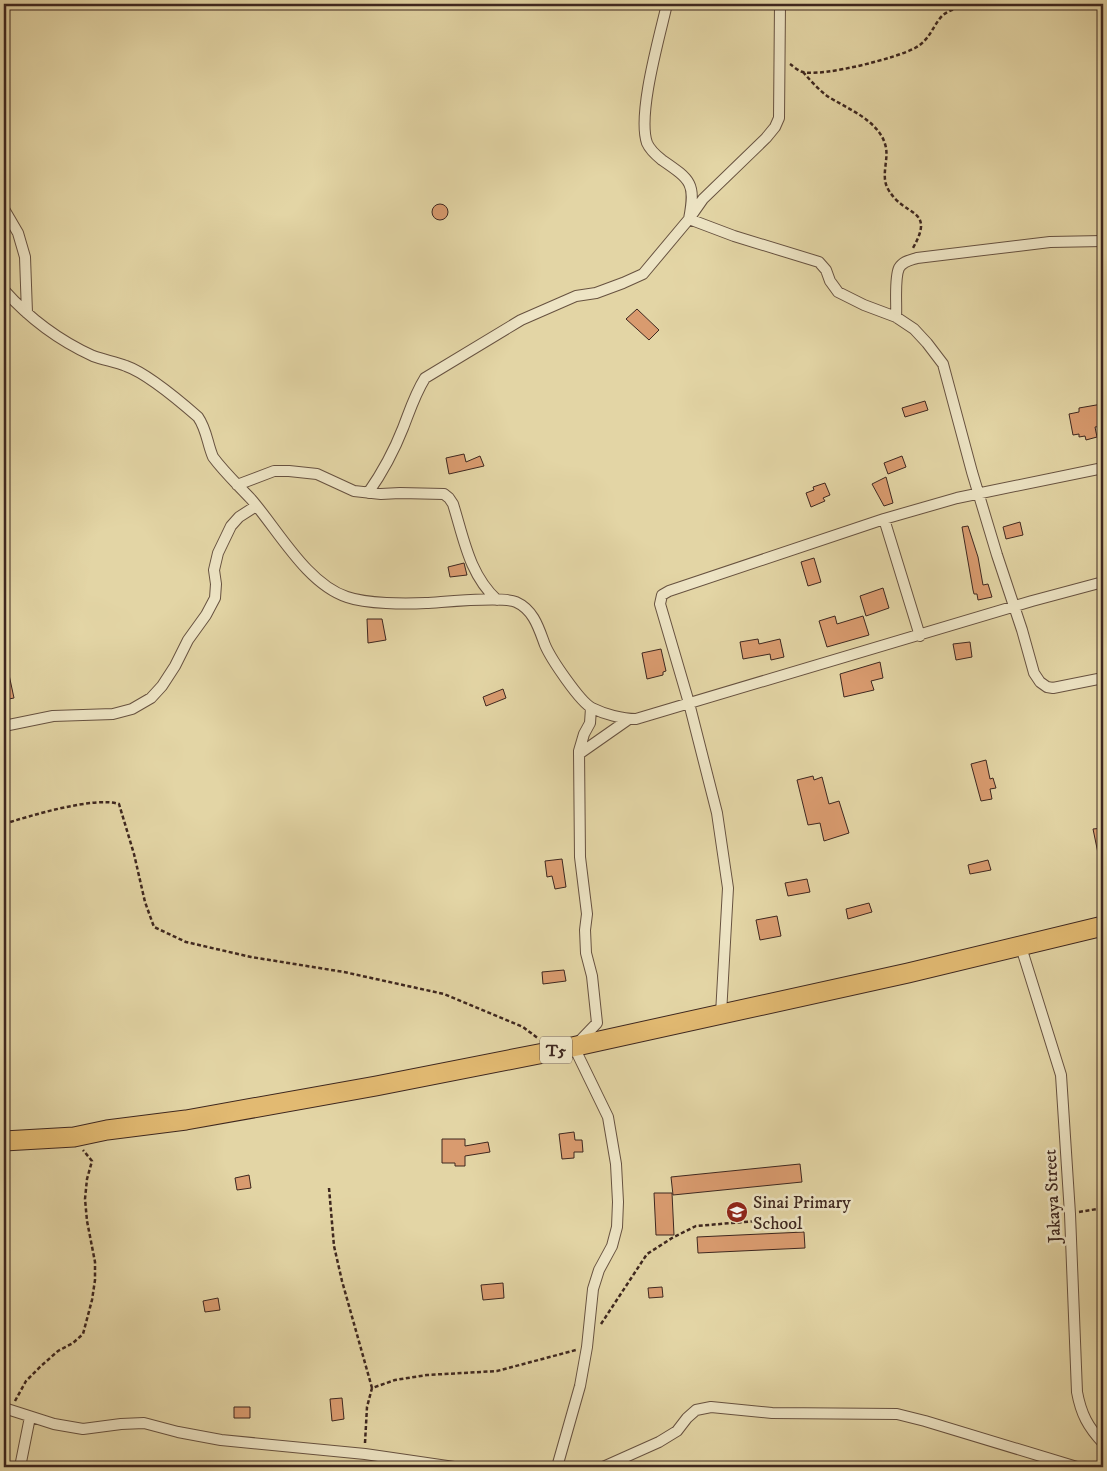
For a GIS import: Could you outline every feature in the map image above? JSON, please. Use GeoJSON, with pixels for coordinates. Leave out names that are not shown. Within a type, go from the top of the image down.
{"type":"FeatureCollection","features":[{"type":"Feature","properties":{"kind":"highway","name":"T5"},"geometry":{"type":"LineString","coordinates":[[4,1141],[74,1137],[107,1130],[186,1120],[554,1051],[1103,926]]}},
{"type":"Feature","properties":{"kind":"street"},"geometry":{"type":"LineString","coordinates":[[667,4],[655,54],[644,118],[645,133],[648,145],[657,156],[687,179],[692,189],[689,219]]}},
{"type":"Feature","properties":{"kind":"street"},"geometry":{"type":"LineString","coordinates":[[368,493],[382,474],[417,391],[425,378],[521,320],[576,296],[596,293],[643,274],[689,219],[703,199],[766,138],[775,127],[779,118],[780,4]]}},
{"type":"Feature","properties":{"kind":"street"},"geometry":{"type":"LineString","coordinates":[[4,209],[18,233],[25,257],[27,313]]}},
{"type":"Feature","properties":{"kind":"street"},"geometry":{"type":"LineString","coordinates":[[689,219],[734,236],[819,262],[826,270],[830,281],[838,292],[864,305],[896,317],[914,329],[927,342],[943,364],[960,430],[1034,673],[1040,682],[1047,687],[1053,688],[1103,678]]}},
{"type":"Feature","properties":{"kind":"street"},"geometry":{"type":"LineString","coordinates":[[896,317],[897,277],[900,267],[905,262],[927,257],[1050,242],[1103,241]]}},
{"type":"Feature","properties":{"kind":"street"},"geometry":{"type":"LineString","coordinates":[[4,290],[39,323],[80,349],[127,366],[140,373],[190,410],[204,425],[213,457],[301,562],[326,588],[348,598],[408,604],[497,600],[516,602],[529,611],[537,624],[546,648],[561,673],[591,708],[629,719],[636,719],[920,636],[1015,606],[1103,582]]}},
{"type":"Feature","properties":{"kind":"street"},"geometry":{"type":"LineString","coordinates":[[721,1014],[728,888],[717,813],[689,703],[660,604],[662,595],[669,591],[884,519],[957,498],[1103,468]]}},
{"type":"Feature","properties":{"kind":"street"},"geometry":{"type":"LineString","coordinates":[[238,485],[274,471],[306,472],[323,477],[354,491],[368,493],[444,494],[453,504],[471,564],[479,580],[497,600]]}},
{"type":"Feature","properties":{"kind":"street"},"geometry":{"type":"LineString","coordinates":[[4,726],[53,716],[113,714],[132,709],[151,698],[162,686],[175,666],[188,640],[206,615],[214,598],[216,584],[214,570],[218,553],[231,526],[239,517],[256,506]]}},
{"type":"Feature","properties":{"kind":"street"},"geometry":{"type":"LineString","coordinates":[[884,519],[920,636]]}},
{"type":"Feature","properties":{"kind":"street"},"geometry":{"type":"LineString","coordinates":[[557,1467],[574,1411],[587,1347],[593,1290],[598,1270],[612,1246],[617,1227],[616,1164],[608,1117],[574,1046],[597,1023],[592,976],[586,953],[586,914],[580,857],[579,754],[580,744],[590,723],[591,708]]}},
{"type":"Feature","properties":{"kind":"street"},"geometry":{"type":"LineString","coordinates":[[579,754],[629,719]]}},
{"type":"Feature","properties":{"kind":"street","name":"Jakaya Street"},"geometry":{"type":"LineString","coordinates":[[1021,946],[1061,1075],[1070,1214],[1077,1392],[1081,1411],[1094,1433],[1103,1442]]}},
{"type":"Feature","properties":{"kind":"street"},"geometry":{"type":"LineString","coordinates":[[603,1467],[659,1442],[677,1431],[686,1418],[696,1410],[711,1407],[772,1413],[897,1414],[1077,1467]]}},
{"type":"Feature","properties":{"kind":"street"},"geometry":{"type":"LineString","coordinates":[[6,1409],[30,1417],[83,1429],[144,1423],[221,1440],[365,1454],[454,1467]]}},
{"type":"Feature","properties":{"kind":"street"},"geometry":{"type":"LineString","coordinates":[[20,1467],[30,1417]]}},
{"type":"Feature","properties":{"kind":"path"},"geometry":{"type":"LineString","coordinates":[[802,72],[843,70],[903,53],[917,47],[930,36],[941,17],[950,11],[982,4]]}},
{"type":"Feature","properties":{"kind":"path"},"geometry":{"type":"LineString","coordinates":[[1091,4],[1103,7]]}},
{"type":"Feature","properties":{"kind":"path"},"geometry":{"type":"LineString","coordinates":[[780,58],[802,72],[826,94],[868,121],[882,137],[886,152],[884,178],[887,188],[901,205],[917,214],[922,223],[922,230],[905,262]]}},
{"type":"Feature","properties":{"kind":"path"},"geometry":{"type":"LineString","coordinates":[[4,824],[92,802],[110,801],[119,804],[124,816],[145,902],[154,927],[186,942],[251,957],[344,972],[444,994],[523,1028],[554,1051]]}},
{"type":"Feature","properties":{"kind":"path"},"geometry":{"type":"LineString","coordinates":[[6,1409],[31,1376],[58,1351],[73,1343],[83,1334],[92,1300],[95,1262],[85,1199],[86,1179],[92,1161],[74,1137]]}},
{"type":"Feature","properties":{"kind":"path"},"geometry":{"type":"LineString","coordinates":[[329,1188],[334,1246],[372,1388],[367,1407],[365,1454]]}},
{"type":"Feature","properties":{"kind":"path"},"geometry":{"type":"LineString","coordinates":[[1070,1214],[1103,1208]]}},
{"type":"Feature","properties":{"kind":"path"},"geometry":{"type":"LineString","coordinates":[[600,1325],[647,1254],[696,1226],[756,1221]]}},
{"type":"Feature","properties":{"kind":"path"},"geometry":{"type":"LineString","coordinates":[[372,1388],[395,1380],[427,1375],[497,1371],[587,1347]]}},
{"type":"Feature","properties":{"kind":"building"},"geometry":{"type":"Polygon","coordinates":[[[440,204],[448,212],[440,220],[432,212],[440,204]]]}},
{"type":"Feature","properties":{"kind":"building"},"geometry":{"type":"Polygon","coordinates":[[[637,309],[659,330],[649,340],[626,319],[637,309]]]}},
{"type":"Feature","properties":{"kind":"building"},"geometry":{"type":"Polygon","coordinates":[[[925,401],[928,410],[905,417],[902,408],[925,401]]]}},
{"type":"Feature","properties":{"kind":"building"},"geometry":{"type":"Polygon","coordinates":[[[1102,404],[1103,426],[1095,427],[1097,437],[1086,440],[1085,436],[1073,435],[1069,414],[1079,412],[1079,408],[1102,404]]]}},
{"type":"Feature","properties":{"kind":"building"},"geometry":{"type":"Polygon","coordinates":[[[464,454],[466,462],[480,456],[484,466],[449,474],[446,458],[464,454]]]}},
{"type":"Feature","properties":{"kind":"building"},"geometry":{"type":"Polygon","coordinates":[[[902,456],[906,467],[888,474],[884,463],[902,456]]]}},
{"type":"Feature","properties":{"kind":"building"},"geometry":{"type":"Polygon","coordinates":[[[886,477],[893,503],[884,506],[872,484],[886,477]]]}},
{"type":"Feature","properties":{"kind":"building"},"geometry":{"type":"Polygon","coordinates":[[[825,483],[830,495],[823,498],[825,501],[811,507],[806,493],[814,490],[813,487],[825,483]]]}},
{"type":"Feature","properties":{"kind":"building"},"geometry":{"type":"Polygon","coordinates":[[[1020,522],[1023,535],[1006,539],[1003,527],[1020,522]]]}},
{"type":"Feature","properties":{"kind":"building"},"geometry":{"type":"Polygon","coordinates":[[[968,526],[978,557],[983,585],[988,584],[992,597],[978,600],[977,594],[974,594],[962,527],[968,526]]]}},
{"type":"Feature","properties":{"kind":"building"},"geometry":{"type":"Polygon","coordinates":[[[814,558],[821,582],[808,586],[801,562],[814,558]]]}},
{"type":"Feature","properties":{"kind":"building"},"geometry":{"type":"Polygon","coordinates":[[[464,563],[467,575],[450,577],[448,567],[464,563]]]}},
{"type":"Feature","properties":{"kind":"building"},"geometry":{"type":"Polygon","coordinates":[[[883,588],[889,608],[866,616],[860,596],[883,588]]]}},
{"type":"Feature","properties":{"kind":"building"},"geometry":{"type":"Polygon","coordinates":[[[835,616],[837,624],[863,616],[869,635],[827,647],[819,621],[835,616]]]}},
{"type":"Feature","properties":{"kind":"building"},"geometry":{"type":"Polygon","coordinates":[[[367,619],[382,619],[386,640],[368,643],[367,619]]]}},
{"type":"Feature","properties":{"kind":"building"},"geometry":{"type":"Polygon","coordinates":[[[758,639],[759,644],[780,639],[784,657],[771,660],[770,654],[743,659],[740,642],[758,639]]]}},
{"type":"Feature","properties":{"kind":"building"},"geometry":{"type":"Polygon","coordinates":[[[970,642],[972,657],[956,660],[953,644],[970,642]]]}},
{"type":"Feature","properties":{"kind":"building"},"geometry":{"type":"Polygon","coordinates":[[[661,649],[666,671],[663,672],[663,675],[647,679],[642,653],[661,649]]]}},
{"type":"Feature","properties":{"kind":"building"},"geometry":{"type":"Polygon","coordinates":[[[880,662],[883,678],[871,681],[874,690],[844,697],[840,674],[880,662]]]}},
{"type":"Feature","properties":{"kind":"building"},"geometry":{"type":"Polygon","coordinates":[[[8,670],[14,698],[4,700],[4,671],[8,670]]]}},
{"type":"Feature","properties":{"kind":"building"},"geometry":{"type":"Polygon","coordinates":[[[503,689],[506,698],[486,706],[483,697],[503,689]]]}},
{"type":"Feature","properties":{"kind":"building"},"geometry":{"type":"Polygon","coordinates":[[[986,760],[990,779],[993,778],[996,788],[990,789],[992,799],[981,801],[971,764],[986,760]]]}},
{"type":"Feature","properties":{"kind":"building"},"geometry":{"type":"Polygon","coordinates":[[[813,776],[814,780],[822,777],[829,804],[839,801],[849,833],[824,841],[820,823],[808,825],[797,780],[813,776]]]}},
{"type":"Feature","properties":{"kind":"building"},"geometry":{"type":"Polygon","coordinates":[[[1103,828],[1103,858],[1099,858],[1093,829],[1103,828]]]}},
{"type":"Feature","properties":{"kind":"building"},"geometry":{"type":"Polygon","coordinates":[[[562,859],[566,887],[555,889],[552,876],[547,877],[545,861],[562,859]]]}},
{"type":"Feature","properties":{"kind":"building"},"geometry":{"type":"Polygon","coordinates":[[[988,860],[991,870],[970,874],[968,865],[988,860]]]}},
{"type":"Feature","properties":{"kind":"building"},"geometry":{"type":"Polygon","coordinates":[[[807,879],[810,892],[788,896],[785,883],[807,879]]]}},
{"type":"Feature","properties":{"kind":"building"},"geometry":{"type":"Polygon","coordinates":[[[869,903],[872,912],[848,919],[846,909],[869,903]]]}},
{"type":"Feature","properties":{"kind":"building"},"geometry":{"type":"Polygon","coordinates":[[[777,916],[781,936],[760,940],[756,920],[777,916]]]}},
{"type":"Feature","properties":{"kind":"building"},"geometry":{"type":"Polygon","coordinates":[[[564,970],[566,981],[543,984],[542,972],[564,970]]]}},
{"type":"Feature","properties":{"kind":"building"},"geometry":{"type":"Polygon","coordinates":[[[574,1132],[575,1140],[582,1140],[583,1152],[574,1152],[574,1158],[562,1159],[559,1134],[574,1132]]]}},
{"type":"Feature","properties":{"kind":"building"},"geometry":{"type":"Polygon","coordinates":[[[442,1139],[465,1139],[465,1146],[488,1142],[490,1152],[465,1156],[465,1166],[455,1166],[455,1163],[442,1163],[442,1139]]]}},
{"type":"Feature","properties":{"kind":"building"},"geometry":{"type":"Polygon","coordinates":[[[800,1164],[802,1182],[673,1195],[671,1177],[800,1164]]]}},
{"type":"Feature","properties":{"kind":"building"},"geometry":{"type":"Polygon","coordinates":[[[249,1175],[251,1188],[237,1190],[235,1178],[249,1175]]]}},
{"type":"Feature","properties":{"kind":"building"},"geometry":{"type":"Polygon","coordinates":[[[654,1193],[672,1193],[674,1235],[656,1235],[654,1193]]]}},
{"type":"Feature","properties":{"kind":"building"},"geometry":{"type":"Polygon","coordinates":[[[804,1232],[805,1248],[698,1253],[697,1237],[804,1232]]]}},
{"type":"Feature","properties":{"kind":"building"},"geometry":{"type":"Polygon","coordinates":[[[503,1283],[504,1298],[483,1300],[481,1285],[503,1283]]]}},
{"type":"Feature","properties":{"kind":"building"},"geometry":{"type":"Polygon","coordinates":[[[662,1287],[663,1297],[649,1298],[648,1288],[662,1287]]]}},
{"type":"Feature","properties":{"kind":"building"},"geometry":{"type":"Polygon","coordinates":[[[218,1298],[220,1310],[205,1312],[203,1301],[218,1298]]]}},
{"type":"Feature","properties":{"kind":"building"},"geometry":{"type":"Polygon","coordinates":[[[342,1398],[344,1419],[332,1421],[330,1399],[342,1398]]]}},
{"type":"Feature","properties":{"kind":"building"},"geometry":{"type":"Polygon","coordinates":[[[234,1407],[250,1407],[250,1418],[234,1418],[234,1407]]]}},
{"type":"Feature","properties":{"kind":"place","name":"Sinai Primary School"},"geometry":{"type":"Point","coordinates":[737,1212]}}]}
